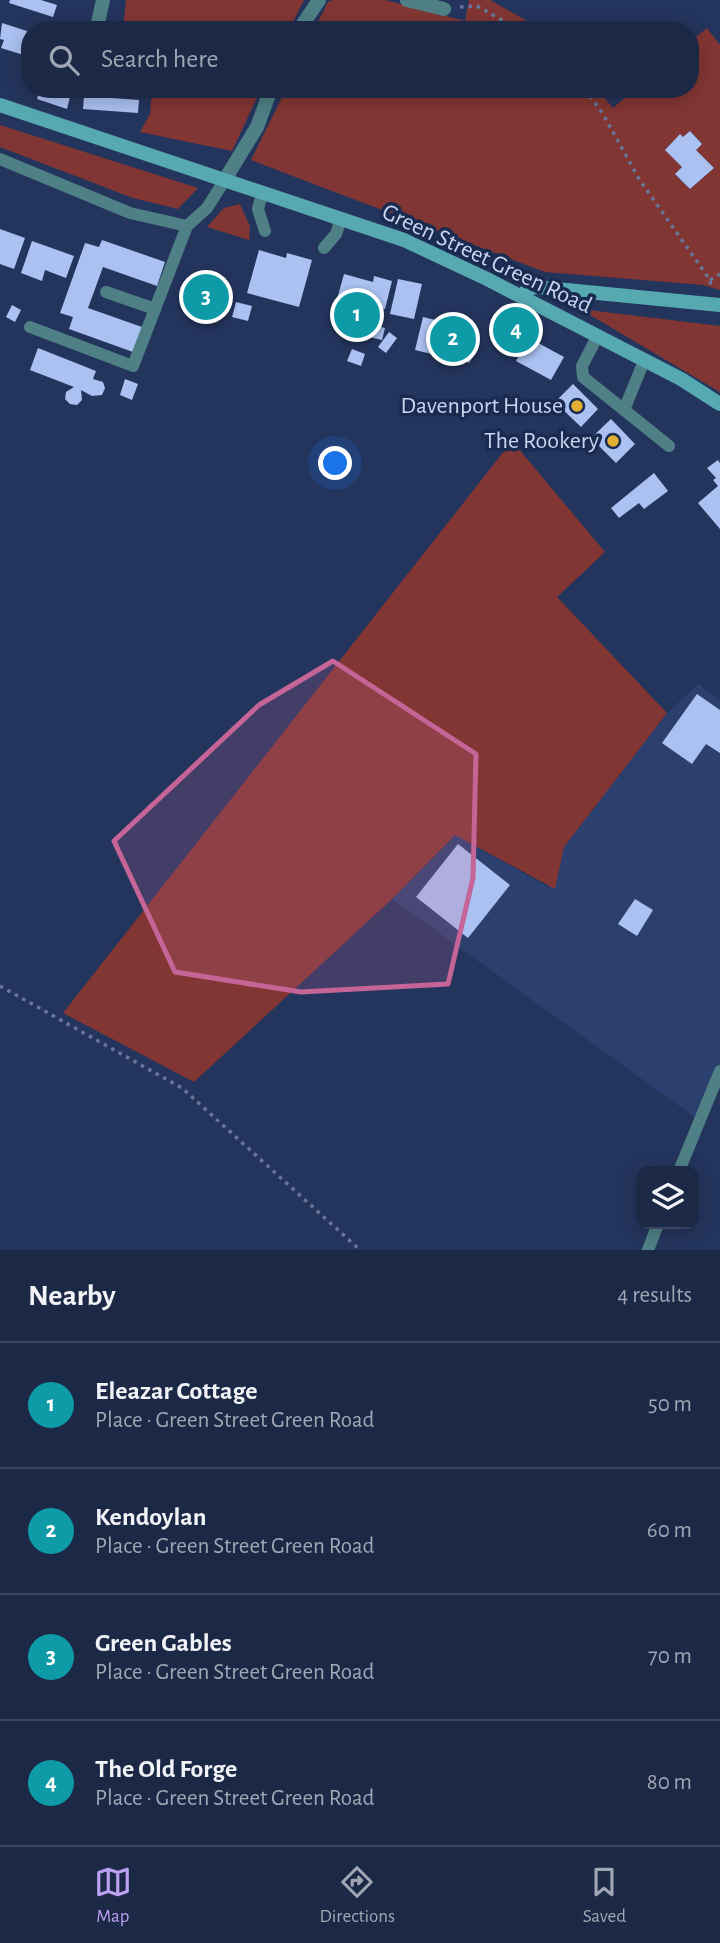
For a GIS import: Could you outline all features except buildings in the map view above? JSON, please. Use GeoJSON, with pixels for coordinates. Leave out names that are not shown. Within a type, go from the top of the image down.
{"type":"FeatureCollection","features":[{"type":"Feature","properties":{"kind":"main road","name":"Green Street Green Road"},"geometry":{"type":"LineString","coordinates":[[0,105],[404,240],[681,379],[720,404]]}},
{"type":"Feature","properties":{"kind":"main road"},"geometry":{"type":"LineString","coordinates":[[521,297],[528,289],[536,287],[717,304]]}},
{"type":"Feature","properties":{"kind":"street"},"geometry":{"type":"LineString","coordinates":[[98,21],[103,0]]}},
{"type":"Feature","properties":{"kind":"street"},"geometry":{"type":"LineString","coordinates":[[305,21],[319,0]]}},
{"type":"Feature","properties":{"kind":"street"},"geometry":{"type":"LineString","coordinates":[[407,0],[444,9]]}},
{"type":"Feature","properties":{"kind":"street"},"geometry":{"type":"LineString","coordinates":[[224,181],[257,127],[268,98]]}},
{"type":"Feature","properties":{"kind":"lane"},"geometry":{"type":"LineString","coordinates":[[0,159],[130,213],[187,226]]}},
{"type":"Feature","properties":{"kind":"lane"},"geometry":{"type":"LineString","coordinates":[[30,327],[134,366],[187,226],[207,208],[224,181]]}},
{"type":"Feature","properties":{"kind":"lane"},"geometry":{"type":"LineString","coordinates":[[262,194],[258,209],[265,231]]}},
{"type":"Feature","properties":{"kind":"lane"},"geometry":{"type":"LineString","coordinates":[[324,248],[336,234],[341,219]]}},
{"type":"Feature","properties":{"kind":"lane"},"geometry":{"type":"LineString","coordinates":[[106,292],[155,309]]}},
{"type":"Feature","properties":{"kind":"lane"},"geometry":{"type":"LineString","coordinates":[[597,337],[582,366],[583,377],[669,446]]}},
{"type":"Feature","properties":{"kind":"lane"},"geometry":{"type":"LineString","coordinates":[[624,410],[644,361]]}},
{"type":"Feature","properties":{"kind":"lane"},"geometry":{"type":"LineString","coordinates":[[682,1166],[720,1071]]}},
{"type":"Feature","properties":{"kind":"lane"},"geometry":{"type":"LineString","coordinates":[[648,1250],[656,1229]]}},
{"type":"Feature","properties":{"kind":"path"},"geometry":{"type":"LineString","coordinates":[[444,9],[477,6],[504,21]]}},
{"type":"Feature","properties":{"kind":"path"},"geometry":{"type":"LineString","coordinates":[[591,98],[639,179],[710,280],[717,304]]}},
{"type":"Feature","properties":{"kind":"path"},"geometry":{"type":"LineString","coordinates":[[710,280],[720,274]]}},
{"type":"Feature","properties":{"kind":"path"},"geometry":{"type":"LineString","coordinates":[[0,986],[182,1088],[360,1250]]}},
{"type":"Feature","properties":{"kind":"highlighted area"},"geometry":{"type":"Polygon","coordinates":[[[333,661],[476,754],[473,878],[448,984],[301,992],[175,972],[114,841],[259,705],[333,661]]]}},
{"type":"Feature","properties":{"kind":"shaded area"},"geometry":{"type":"Polygon","coordinates":[[[126,0],[304,0],[294,21],[124,21],[126,0]]]}},
{"type":"Feature","properties":{"kind":"shaded area"},"geometry":{"type":"Polygon","coordinates":[[[385,0],[465,21],[318,21],[328,2],[385,0]]]}},
{"type":"Feature","properties":{"kind":"shaded area"},"geometry":{"type":"Polygon","coordinates":[[[469,0],[490,0],[527,21],[465,21],[469,0]]]}},
{"type":"Feature","properties":{"kind":"shaded area"},"geometry":{"type":"Polygon","coordinates":[[[707,28],[720,45],[720,290],[703,285],[545,272],[251,160],[282,98],[605,98],[613,108],[625,98],[699,98],[699,35],[707,28]],[[690,131],[683,137],[680,135],[665,149],[682,167],[675,175],[690,189],[714,168],[696,150],[702,143],[690,131]]]}},
{"type":"Feature","properties":{"kind":"shaded area"},"geometry":{"type":"Polygon","coordinates":[[[151,98],[257,98],[232,151],[140,132],[150,114],[151,98]]]}},
{"type":"Feature","properties":{"kind":"shaded area"},"geometry":{"type":"Polygon","coordinates":[[[0,125],[198,188],[178,209],[133,198],[0,147],[0,125]]]}},
{"type":"Feature","properties":{"kind":"shaded area"},"geometry":{"type":"Polygon","coordinates":[[[240,204],[250,227],[249,240],[207,227],[224,208],[240,204]]]}},
{"type":"Feature","properties":{"kind":"shaded area"},"geometry":{"type":"Polygon","coordinates":[[[580,309],[720,326],[720,392],[580,309]]]}},
{"type":"Feature","properties":{"kind":"shaded area"},"geometry":{"type":"Polygon","coordinates":[[[512,441],[605,552],[557,597],[667,713],[564,847],[555,889],[455,835],[392,899],[194,1082],[63,1013],[512,441]]]}},
{"type":"Feature","properties":{"kind":"shaded area"},"geometry":{"type":"Polygon","coordinates":[[[699,684],[720,701],[720,1088],[696,1118],[392,899],[455,835],[550,888],[564,847],[667,713],[699,684]]]}},
{"type":"Feature","properties":{"kind":"place","name":"Green Gables"},"geometry":{"type":"Point","coordinates":[206,297]}},
{"type":"Feature","properties":{"kind":"place","name":"Eleazar Cottage"},"geometry":{"type":"Point","coordinates":[357,315]}},
{"type":"Feature","properties":{"kind":"place","name":"The Old Forge"},"geometry":{"type":"Point","coordinates":[516,330]}},
{"type":"Feature","properties":{"kind":"place","name":"Kendoylan"},"geometry":{"type":"Point","coordinates":[453,339]}},
{"type":"Feature","properties":{"kind":"place","name":"Davenport House"},"geometry":{"type":"Point","coordinates":[577,406]}},
{"type":"Feature","properties":{"kind":"place","name":"The Rookery"},"geometry":{"type":"Point","coordinates":[613,441]}}]}
